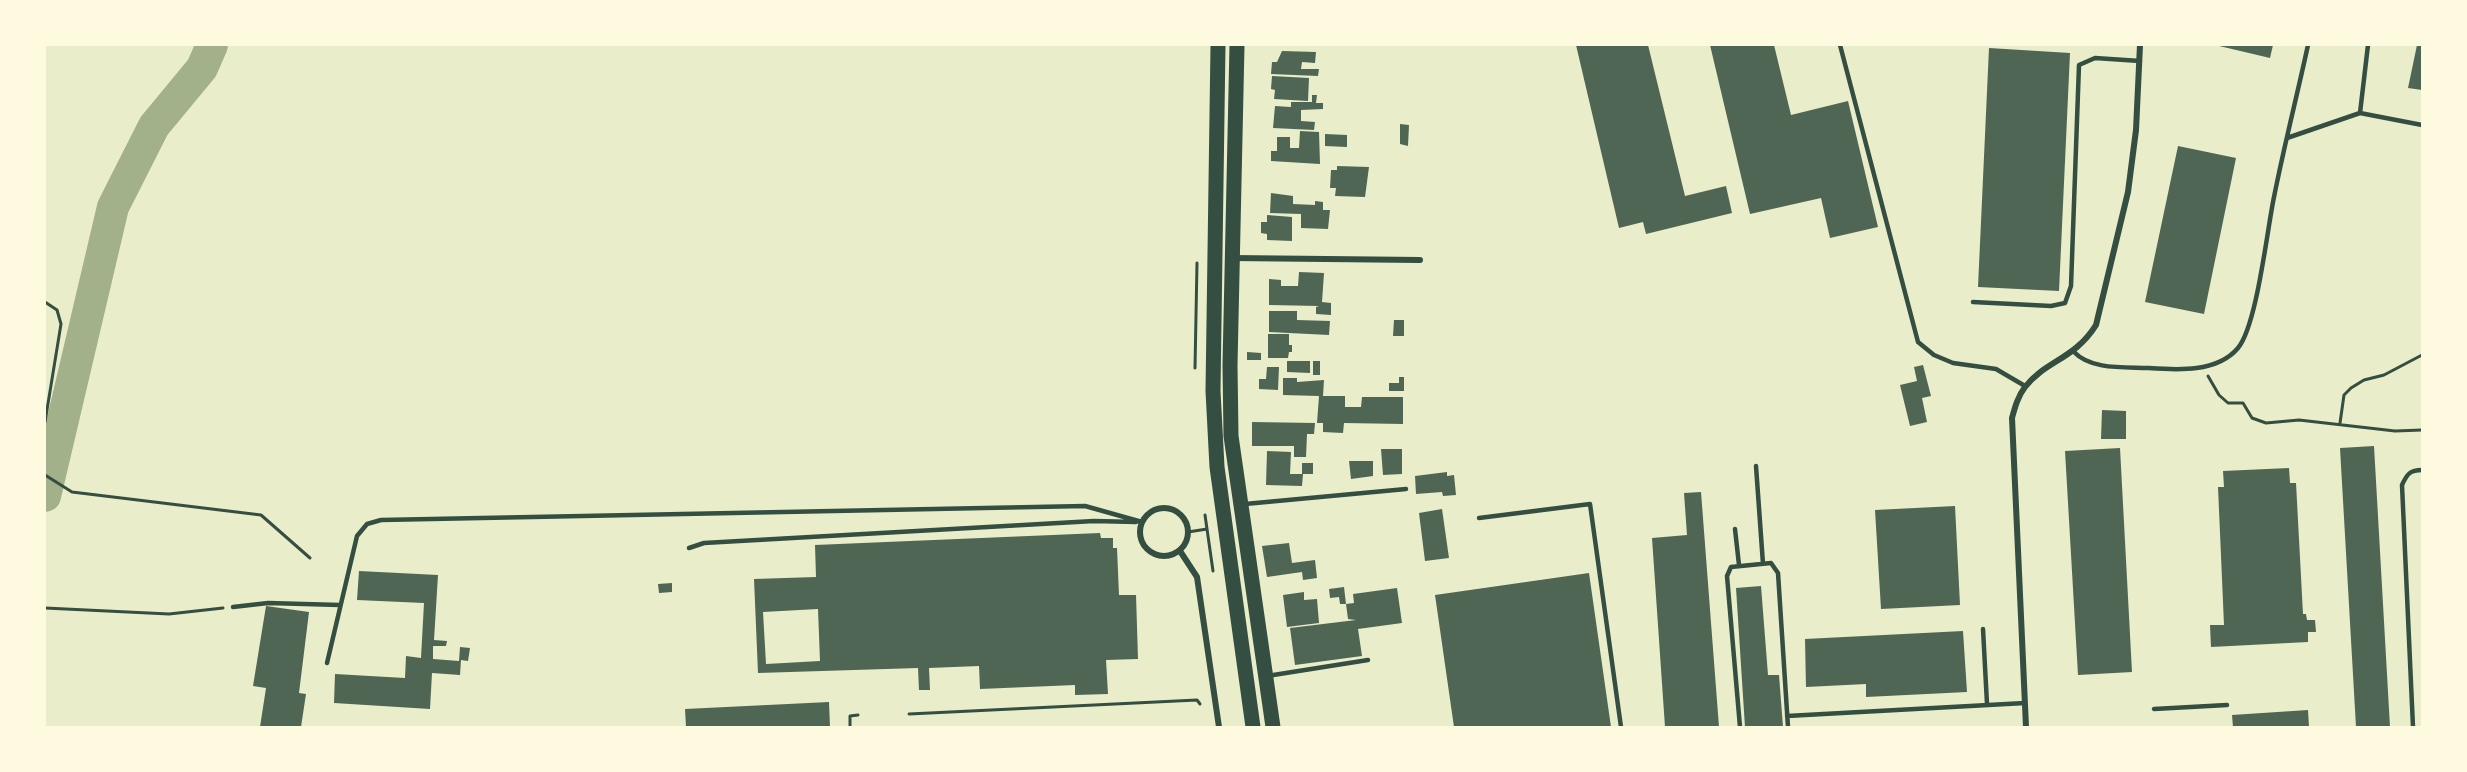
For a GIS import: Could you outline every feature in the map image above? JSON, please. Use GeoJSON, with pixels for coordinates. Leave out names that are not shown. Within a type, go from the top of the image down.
{"type":"FeatureCollection","features":[{"type":"Feature","properties":{"kind":"main road"},"geometry":{"type":"LineString","coordinates":[[1218,45],[1213,391],[1220,490],[1253,727]]}},
{"type":"Feature","properties":{"kind":"main road"},"geometry":{"type":"LineString","coordinates":[[1237,45],[1231,436],[1272,727]]}},
{"type":"Feature","properties":{"kind":"street"},"geometry":{"type":"LineString","coordinates":[[2026,727],[2012,418],[2025,386],[2074,352],[2088,339],[2096,325],[2128,192],[2136,130],[2140,45]]}},
{"type":"Feature","properties":{"kind":"street"},"geometry":{"type":"LineString","coordinates":[[1214,258],[1420,260]]}},
{"type":"Feature","properties":{"kind":"street"},"geometry":{"type":"LineString","coordinates":[[1158,508],[1169,508],[1179,513],[1185,521],[1188,532],[1186,542],[1180,551],[1171,555],[1153,554],[1141,540],[1142,522],[1148,513],[1158,508]]}},
{"type":"Feature","properties":{"kind":"street"},"geometry":{"type":"LineString","coordinates":[[1180,551],[1197,577],[1219,727]]}},
{"type":"Feature","properties":{"kind":"lane"},"geometry":{"type":"LineString","coordinates":[[1840,45],[1918,342],[1934,355],[1953,363],[1996,369],[2025,386]]}},
{"type":"Feature","properties":{"kind":"lane"},"geometry":{"type":"LineString","coordinates":[[2074,352],[2083,361],[2116,367],[2181,370],[2220,361],[2238,348],[2250,323],[2308,45]]}},
{"type":"Feature","properties":{"kind":"lane"},"geometry":{"type":"LineString","coordinates":[[2360,113],[2368,45]]}},
{"type":"Feature","properties":{"kind":"lane"},"geometry":{"type":"LineString","coordinates":[[1973,302],[2051,306],[2065,303],[2071,286],[2079,65],[2095,58],[2140,62]]}},
{"type":"Feature","properties":{"kind":"lane"},"geometry":{"type":"LineString","coordinates":[[2287,138],[2360,113],[2422,125]]}},
{"type":"Feature","properties":{"kind":"lane"},"geometry":{"type":"LineString","coordinates":[[1756,466],[1763,564]]}},
{"type":"Feature","properties":{"kind":"lane"},"geometry":{"type":"LineString","coordinates":[[2413,727],[2402,485],[2407,474],[2413,470],[2422,470]]}},
{"type":"Feature","properties":{"kind":"lane"},"geometry":{"type":"LineString","coordinates":[[1239,505],[1406,489]]}},
{"type":"Feature","properties":{"kind":"lane"},"geometry":{"type":"LineString","coordinates":[[1479,518],[1590,504],[1621,727]]}},
{"type":"Feature","properties":{"kind":"lane"},"geometry":{"type":"LineString","coordinates":[[327,663],[357,536],[367,524],[395,518],[1085,506],[1142,522]]}},
{"type":"Feature","properties":{"kind":"lane"},"geometry":{"type":"LineString","coordinates":[[689,548],[704,543],[1094,521],[1142,522]]}},
{"type":"Feature","properties":{"kind":"lane"},"geometry":{"type":"LineString","coordinates":[[1735,529],[1739,565]]}},
{"type":"Feature","properties":{"kind":"lane"},"geometry":{"type":"LineString","coordinates":[[1740,727],[1726,576],[1731,567],[1763,564],[1774,565],[1779,573],[1788,727]]}},
{"type":"Feature","properties":{"kind":"lane"},"geometry":{"type":"LineString","coordinates":[[233,607],[268,603],[340,605]]}},
{"type":"Feature","properties":{"kind":"lane"},"geometry":{"type":"LineString","coordinates":[[1983,629],[1987,705]]}},
{"type":"Feature","properties":{"kind":"lane"},"geometry":{"type":"LineString","coordinates":[[1265,676],[1368,660]]}},
{"type":"Feature","properties":{"kind":"lane"},"geometry":{"type":"LineString","coordinates":[[1787,716],[2025,703]]}},
{"type":"Feature","properties":{"kind":"lane"},"geometry":{"type":"LineString","coordinates":[[2154,709],[2227,705]]}},
{"type":"Feature","properties":{"kind":"path"},"geometry":{"type":"LineString","coordinates":[[45,302],[57,310],[61,324],[45,422]]}},
{"type":"Feature","properties":{"kind":"path"},"geometry":{"type":"LineString","coordinates":[[2340,423],[2344,395],[2351,388],[2364,380],[2385,375],[2422,355]]}},
{"type":"Feature","properties":{"kind":"path"},"geometry":{"type":"LineString","coordinates":[[2204,366],[2219,395],[2228,403],[2243,403],[2252,418],[2266,423],[2299,420],[2395,431],[2422,430]]}},
{"type":"Feature","properties":{"kind":"path"},"geometry":{"type":"LineString","coordinates":[[45,476],[72,492],[261,515],[310,558]]}},
{"type":"Feature","properties":{"kind":"path"},"geometry":{"type":"LineString","coordinates":[[1188,532],[1207,529]]}},
{"type":"Feature","properties":{"kind":"path"},"geometry":{"type":"LineString","coordinates":[[45,608],[169,614],[233,607]]}},
{"type":"Feature","properties":{"kind":"path"},"geometry":{"type":"LineString","coordinates":[[909,714],[1197,699],[1200,704]]}},
{"type":"Feature","properties":{"kind":"path"},"geometry":{"type":"LineString","coordinates":[[850,727],[850,716],[858,715]]}},
{"type":"Feature","properties":{"kind":"building"},"geometry":{"type":"Polygon","coordinates":[[[1576,45],[1648,45],[1685,196],[1726,186],[1732,213],[1646,234],[1643,222],[1619,228],[1576,45]]]}},
{"type":"Feature","properties":{"kind":"building"},"geometry":{"type":"Polygon","coordinates":[[[1710,45],[1774,45],[1791,115],[1848,101],[1878,227],[1830,238],[1821,198],[1750,214],[1710,45]]]}},
{"type":"Feature","properties":{"kind":"building"},"geometry":{"type":"Polygon","coordinates":[[[2215,45],[2273,45],[2270,58],[2215,45]]]}},
{"type":"Feature","properties":{"kind":"building"},"geometry":{"type":"Polygon","coordinates":[[[2417,45],[2422,45],[2422,90],[2408,88],[2417,45]]]}},
{"type":"Feature","properties":{"kind":"building"},"geometry":{"type":"Polygon","coordinates":[[[1989,48],[2070,53],[2059,291],[1978,287],[1989,48]]]}},
{"type":"Feature","properties":{"kind":"building"},"geometry":{"type":"Polygon","coordinates":[[[1282,51],[1316,52],[1315,63],[1302,62],[1301,69],[1319,69],[1318,76],[1271,74],[1272,62],[1277,62],[1282,51]]]}},
{"type":"Feature","properties":{"kind":"building"},"geometry":{"type":"Polygon","coordinates":[[[1272,76],[1309,78],[1308,101],[1274,99],[1275,90],[1271,89],[1272,76]]]}},
{"type":"Feature","properties":{"kind":"building"},"geometry":{"type":"Polygon","coordinates":[[[1312,95],[1317,95],[1316,103],[1323,103],[1323,109],[1301,110],[1301,121],[1315,122],[1314,130],[1273,128],[1275,106],[1291,107],[1291,102],[1312,102],[1312,95]]]}},
{"type":"Feature","properties":{"kind":"building"},"geometry":{"type":"Polygon","coordinates":[[[1400,124],[1409,125],[1408,146],[1400,144],[1400,124]]]}},
{"type":"Feature","properties":{"kind":"building"},"geometry":{"type":"Polygon","coordinates":[[[1300,131],[1319,132],[1320,164],[1271,161],[1271,151],[1277,151],[1277,137],[1290,137],[1290,148],[1299,148],[1300,131]]]}},
{"type":"Feature","properties":{"kind":"building"},"geometry":{"type":"Polygon","coordinates":[[[1325,134],[1347,135],[1347,147],[1325,146],[1325,134]]]}},
{"type":"Feature","properties":{"kind":"building"},"geometry":{"type":"Polygon","coordinates":[[[2178,146],[2236,158],[2204,314],[2145,302],[2178,146]]]}},
{"type":"Feature","properties":{"kind":"building"},"geometry":{"type":"Polygon","coordinates":[[[1337,166],[1369,167],[1365,197],[1335,196],[1336,188],[1330,188],[1331,170],[1337,170],[1337,166]]]}},
{"type":"Feature","properties":{"kind":"building"},"geometry":{"type":"Polygon","coordinates":[[[1271,193],[1293,196],[1293,204],[1315,205],[1315,201],[1323,202],[1323,210],[1330,210],[1328,229],[1301,228],[1301,214],[1270,213],[1271,193]]]}},
{"type":"Feature","properties":{"kind":"building"},"geometry":{"type":"Polygon","coordinates":[[[1267,215],[1292,217],[1292,241],[1267,240],[1267,234],[1261,233],[1261,222],[1267,222],[1267,215]]]}},
{"type":"Feature","properties":{"kind":"building"},"geometry":{"type":"Polygon","coordinates":[[[1299,272],[1324,273],[1322,302],[1331,303],[1331,315],[1316,314],[1316,307],[1319,306],[1269,305],[1269,279],[1281,280],[1281,286],[1298,286],[1299,272]]]}},
{"type":"Feature","properties":{"kind":"building"},"geometry":{"type":"Polygon","coordinates":[[[1269,311],[1297,311],[1297,320],[1330,321],[1329,335],[1269,332],[1269,311]]]}},
{"type":"Feature","properties":{"kind":"building"},"geometry":{"type":"Polygon","coordinates":[[[1394,320],[1404,320],[1404,336],[1393,336],[1394,320]]]}},
{"type":"Feature","properties":{"kind":"building"},"geometry":{"type":"Polygon","coordinates":[[[1268,334],[1289,334],[1289,345],[1292,345],[1292,352],[1289,352],[1288,358],[1268,358],[1268,334]]]}},
{"type":"Feature","properties":{"kind":"building"},"geometry":{"type":"Polygon","coordinates":[[[1247,352],[1261,353],[1261,360],[1247,360],[1247,352]]]}},
{"type":"Feature","properties":{"kind":"building"},"geometry":{"type":"Polygon","coordinates":[[[1287,361],[1310,361],[1310,373],[1287,372],[1287,361]]]}},
{"type":"Feature","properties":{"kind":"building"},"geometry":{"type":"Polygon","coordinates":[[[1313,361],[1320,361],[1320,375],[1313,375],[1313,361]]]}},
{"type":"Feature","properties":{"kind":"building"},"geometry":{"type":"Polygon","coordinates":[[[1923,365],[1931,396],[1922,398],[1927,422],[1910,426],[1900,385],[1917,381],[1914,367],[1923,365]]]}},
{"type":"Feature","properties":{"kind":"building"},"geometry":{"type":"Polygon","coordinates":[[[1267,367],[1279,367],[1278,390],[1259,389],[1259,379],[1266,379],[1267,367]]]}},
{"type":"Feature","properties":{"kind":"building"},"geometry":{"type":"Polygon","coordinates":[[[1399,377],[1404,377],[1404,391],[1389,391],[1389,383],[1399,383],[1399,377]]]}},
{"type":"Feature","properties":{"kind":"building"},"geometry":{"type":"Polygon","coordinates":[[[1283,378],[1297,378],[1297,382],[1324,380],[1323,396],[1345,396],[1345,407],[1361,407],[1362,397],[1403,397],[1403,424],[1344,423],[1343,433],[1323,432],[1323,423],[1317,423],[1319,396],[1283,395],[1283,378]]]}},
{"type":"Feature","properties":{"kind":"building"},"geometry":{"type":"Polygon","coordinates":[[[2102,410],[2126,411],[2126,439],[2101,439],[2102,410]]]}},
{"type":"Feature","properties":{"kind":"building"},"geometry":{"type":"Polygon","coordinates":[[[1252,422],[1315,423],[1314,434],[1307,434],[1306,457],[1294,457],[1294,446],[1252,446],[1252,422]]]}},
{"type":"Feature","properties":{"kind":"building"},"geometry":{"type":"Polygon","coordinates":[[[2374,446],[2390,727],[2356,727],[2340,448],[2374,446]]]}},
{"type":"Feature","properties":{"kind":"building"},"geometry":{"type":"Polygon","coordinates":[[[2120,448],[2132,672],[2078,675],[2065,451],[2120,448]]]}},
{"type":"Feature","properties":{"kind":"building"},"geometry":{"type":"Polygon","coordinates":[[[1381,449],[1402,449],[1402,474],[1383,475],[1381,449]]]}},
{"type":"Feature","properties":{"kind":"building"},"geometry":{"type":"Polygon","coordinates":[[[1267,451],[1291,452],[1290,474],[1302,474],[1302,463],[1313,463],[1313,474],[1303,474],[1302,486],[1266,485],[1267,451]]]}},
{"type":"Feature","properties":{"kind":"building"},"geometry":{"type":"Polygon","coordinates":[[[1349,461],[1373,461],[1373,476],[1351,479],[1349,461]]]}},
{"type":"Feature","properties":{"kind":"building"},"geometry":{"type":"Polygon","coordinates":[[[2289,468],[2290,483],[2296,483],[2303,614],[2306,614],[2307,620],[2315,620],[2316,632],[2308,632],[2308,642],[2211,647],[2210,625],[2224,625],[2218,487],[2224,487],[2223,471],[2289,468]]]}},
{"type":"Feature","properties":{"kind":"building"},"geometry":{"type":"Polygon","coordinates":[[[1447,472],[1447,476],[1454,475],[1456,495],[1443,496],[1442,492],[1416,494],[1415,476],[1447,472]]]}},
{"type":"Feature","properties":{"kind":"building"},"geometry":{"type":"Polygon","coordinates":[[[1701,492],[1719,727],[1665,727],[1652,538],[1687,535],[1684,493],[1701,492]]]}},
{"type":"Feature","properties":{"kind":"building"},"geometry":{"type":"Polygon","coordinates":[[[1955,506],[1960,605],[1881,609],[1875,510],[1955,506]]]}},
{"type":"Feature","properties":{"kind":"building"},"geometry":{"type":"Polygon","coordinates":[[[1442,509],[1449,558],[1425,561],[1419,513],[1442,509]]]}},
{"type":"Feature","properties":{"kind":"building"},"geometry":{"type":"Polygon","coordinates":[[[1100,533],[1101,538],[1113,538],[1113,548],[1117,548],[1119,595],[1136,595],[1138,659],[1106,660],[1108,694],[1075,695],[1075,685],[980,689],[979,666],[929,668],[930,690],[919,690],[918,668],[758,673],[754,579],[816,577],[815,545],[1100,533]],[[818,609],[763,612],[766,664],[820,661],[818,609]]]}},
{"type":"Feature","properties":{"kind":"building"},"geometry":{"type":"Polygon","coordinates":[[[1289,543],[1292,563],[1315,560],[1317,578],[1303,580],[1302,572],[1267,577],[1262,546],[1289,543]]]}},
{"type":"Feature","properties":{"kind":"building"},"geometry":{"type":"Polygon","coordinates":[[[359,571],[438,575],[434,640],[447,641],[446,646],[433,646],[433,659],[459,661],[460,647],[470,648],[468,661],[461,660],[460,675],[432,673],[430,709],[334,703],[335,674],[405,678],[406,656],[421,658],[424,603],[357,600],[359,571]]]}},
{"type":"Feature","properties":{"kind":"building"},"geometry":{"type":"Polygon","coordinates":[[[1589,573],[1611,727],[1454,727],[1435,595],[1589,573]]]}},
{"type":"Feature","properties":{"kind":"building"},"geometry":{"type":"Polygon","coordinates":[[[672,583],[672,592],[659,593],[658,584],[672,583]]]}},
{"type":"Feature","properties":{"kind":"building"},"geometry":{"type":"Polygon","coordinates":[[[1761,586],[1768,675],[1779,675],[1783,727],[1745,727],[1736,588],[1761,586]]]}},
{"type":"Feature","properties":{"kind":"building"},"geometry":{"type":"Polygon","coordinates":[[[1344,587],[1346,604],[1340,604],[1339,597],[1330,598],[1329,589],[1344,587]]]}},
{"type":"Feature","properties":{"kind":"building"},"geometry":{"type":"Polygon","coordinates":[[[1397,588],[1402,623],[1358,629],[1362,656],[1295,665],[1290,628],[1356,620],[1348,619],[1346,604],[1354,603],[1353,594],[1397,588]]]}},
{"type":"Feature","properties":{"kind":"building"},"geometry":{"type":"Polygon","coordinates":[[[1304,592],[1304,600],[1317,599],[1319,623],[1287,627],[1283,595],[1304,592]]]}},
{"type":"Feature","properties":{"kind":"building"},"geometry":{"type":"Polygon","coordinates":[[[266,606],[309,612],[299,693],[306,694],[301,727],[260,727],[266,688],[253,686],[266,606]]]}},
{"type":"Feature","properties":{"kind":"building"},"geometry":{"type":"Polygon","coordinates":[[[1963,631],[1967,692],[1866,697],[1866,684],[1806,687],[1805,639],[1963,631]]]}},
{"type":"Feature","properties":{"kind":"building"},"geometry":{"type":"Polygon","coordinates":[[[829,702],[830,727],[686,727],[685,709],[829,702]]]}},
{"type":"Feature","properties":{"kind":"building"},"geometry":{"type":"Polygon","coordinates":[[[2308,710],[2309,727],[2233,727],[2232,715],[2308,710]]]}},
{"type":"Feature","properties":{"kind":"waterway"},"geometry":{"type":"LineString","coordinates":[[45,496],[113,207],[154,126],[202,68],[212,45]]}}]}
